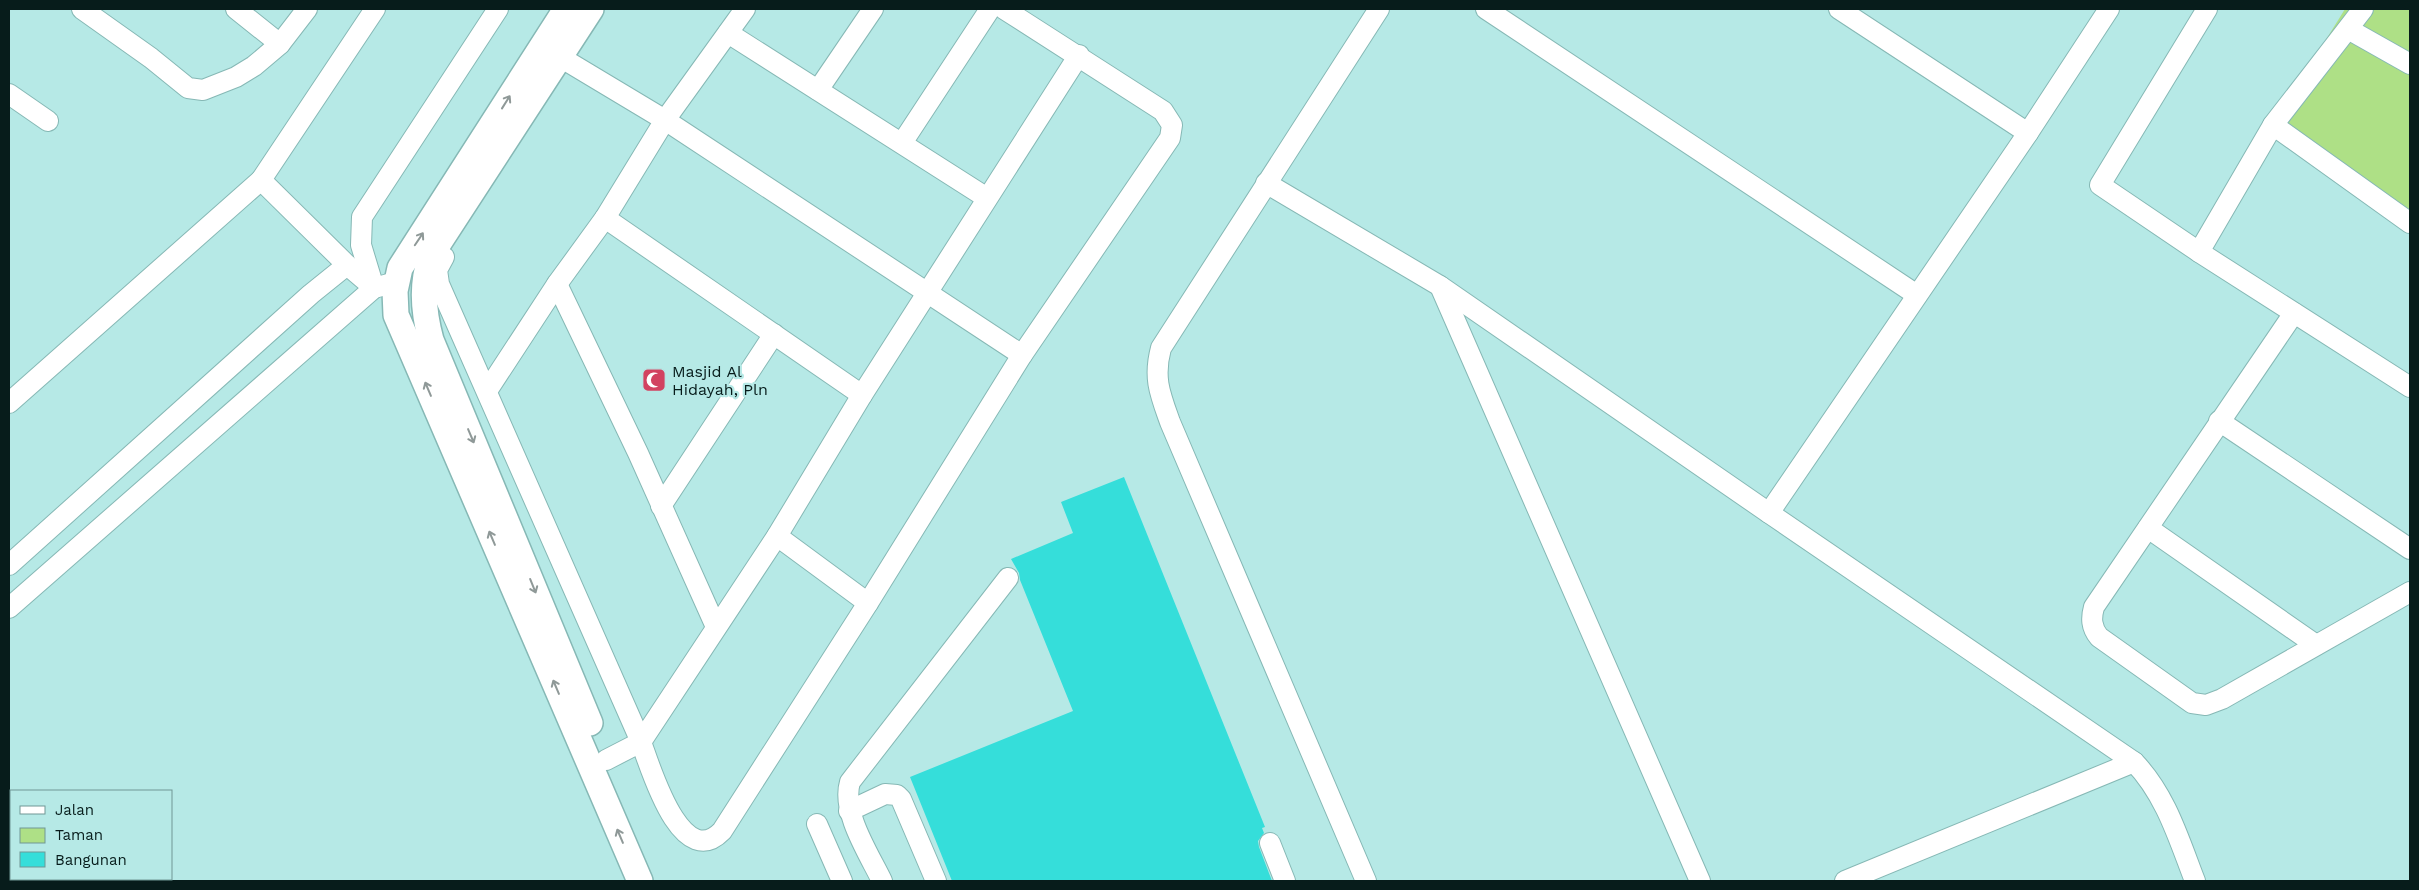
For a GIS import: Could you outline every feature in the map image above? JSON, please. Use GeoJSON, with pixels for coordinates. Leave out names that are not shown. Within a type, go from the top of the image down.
{"type":"FeatureCollection","features":[{"type":"Feature","properties":{"kind":"main road"},"geometry":{"type":"LineString","coordinates":[[566,9],[403,263],[385,285],[394,301],[396,315],[550,649],[606,760],[658,881]]}},
{"type":"Feature","properties":{"kind":"main road"},"geometry":{"type":"LineString","coordinates":[[591,9],[565,59],[433,252],[427,265],[424,308],[431,340],[640,881]]}},
{"type":"Feature","properties":{"kind":"street"},"geometry":{"type":"LineString","coordinates":[[82,9],[151,58],[188,88],[203,90],[236,77],[254,66],[280,44],[307,9]]}},
{"type":"Feature","properties":{"kind":"street"},"geometry":{"type":"LineString","coordinates":[[236,9],[280,44]]}},
{"type":"Feature","properties":{"kind":"street"},"geometry":{"type":"LineString","coordinates":[[9,404],[261,180],[375,9]]}},
{"type":"Feature","properties":{"kind":"street"},"geometry":{"type":"LineString","coordinates":[[385,285],[361,245],[362,217],[498,9]]}},
{"type":"Feature","properties":{"kind":"street"},"geometry":{"type":"LineString","coordinates":[[604,9],[565,59],[437,270],[439,284],[641,742],[664,802],[676,822],[698,840],[705,841],[717,837],[868,603],[1022,355],[1170,138],[1172,125],[1163,111],[1004,9]]}},
{"type":"Feature","properties":{"kind":"street"},"geometry":{"type":"LineString","coordinates":[[486,392],[558,284],[605,218],[665,120],[745,9]]}},
{"type":"Feature","properties":{"kind":"street"},"geometry":{"type":"LineString","coordinates":[[818,90],[873,9]]}},
{"type":"Feature","properties":{"kind":"street"},"geometry":{"type":"LineString","coordinates":[[902,143],[990,9]]}},
{"type":"Feature","properties":{"kind":"street"},"geometry":{"type":"LineString","coordinates":[[1366,881],[1170,422],[1156,380],[1157,362],[1161,348],[1379,9]]}},
{"type":"Feature","properties":{"kind":"street"},"geometry":{"type":"LineString","coordinates":[[1486,9],[1917,295]]}},
{"type":"Feature","properties":{"kind":"street"},"geometry":{"type":"LineString","coordinates":[[1839,9],[2028,133]]}},
{"type":"Feature","properties":{"kind":"street"},"geometry":{"type":"LineString","coordinates":[[1769,513],[2028,133],[2109,9]]}},
{"type":"Feature","properties":{"kind":"street"},"geometry":{"type":"LineString","coordinates":[[2207,9],[2100,185],[2199,252],[2410,387]]}},
{"type":"Feature","properties":{"kind":"street"},"geometry":{"type":"LineString","coordinates":[[2199,252],[2273,125],[2364,9]]}},
{"type":"Feature","properties":{"kind":"street"},"geometry":{"type":"LineString","coordinates":[[2348,29],[2410,64]]}},
{"type":"Feature","properties":{"kind":"street"},"geometry":{"type":"LineString","coordinates":[[728,33],[987,198]]}},
{"type":"Feature","properties":{"kind":"street"},"geometry":{"type":"LineString","coordinates":[[606,760],[641,742],[777,536],[862,395],[1078,55]]}},
{"type":"Feature","properties":{"kind":"street"},"geometry":{"type":"LineString","coordinates":[[565,59],[665,120],[926,294],[1022,355]]}},
{"type":"Feature","properties":{"kind":"street"},"geometry":{"type":"LineString","coordinates":[[9,94],[48,120]]}},
{"type":"Feature","properties":{"kind":"street"},"geometry":{"type":"LineString","coordinates":[[2273,125],[2410,223]]}},
{"type":"Feature","properties":{"kind":"street"},"geometry":{"type":"LineString","coordinates":[[261,180],[347,265],[385,285]]}},
{"type":"Feature","properties":{"kind":"street"},"geometry":{"type":"LineString","coordinates":[[1266,183],[1440,286],[2134,762],[2148,776],[2157,791],[2195,881]]}},
{"type":"Feature","properties":{"kind":"street"},"geometry":{"type":"LineString","coordinates":[[605,218],[862,395]]}},
{"type":"Feature","properties":{"kind":"street"},"geometry":{"type":"LineString","coordinates":[[9,565],[311,294],[347,265]]}},
{"type":"Feature","properties":{"kind":"street"},"geometry":{"type":"LineString","coordinates":[[558,284],[716,627]]}},
{"type":"Feature","properties":{"kind":"street"},"geometry":{"type":"LineString","coordinates":[[9,608],[385,285]]}},
{"type":"Feature","properties":{"kind":"street"},"geometry":{"type":"LineString","coordinates":[[1440,286],[1700,881]]}},
{"type":"Feature","properties":{"kind":"street"},"geometry":{"type":"LineString","coordinates":[[2294,313],[2094,607],[2091,618],[2093,627],[2099,637],[2192,703],[2206,705],[2222,700],[2410,592]]}},
{"type":"Feature","properties":{"kind":"street"},"geometry":{"type":"LineString","coordinates":[[661,506],[774,334]]}},
{"type":"Feature","properties":{"kind":"street"},"geometry":{"type":"LineString","coordinates":[[2219,421],[2410,549]]}},
{"type":"Feature","properties":{"kind":"street"},"geometry":{"type":"LineString","coordinates":[[2148,528],[2316,645]]}},
{"type":"Feature","properties":{"kind":"street"},"geometry":{"type":"LineString","coordinates":[[777,536],[868,603]]}},
{"type":"Feature","properties":{"kind":"street"},"geometry":{"type":"LineString","coordinates":[[882,881],[849,811],[847,791],[855,774],[1008,578]]}},
{"type":"Feature","properties":{"kind":"street"},"geometry":{"type":"LineString","coordinates":[[1845,881],[2134,762]]}},
{"type":"Feature","properties":{"kind":"street"},"geometry":{"type":"LineString","coordinates":[[849,811],[885,794],[897,795],[901,799],[936,881]]}},
{"type":"Feature","properties":{"kind":"street"},"geometry":{"type":"LineString","coordinates":[[817,824],[842,881]]}},
{"type":"Feature","properties":{"kind":"street"},"geometry":{"type":"LineString","coordinates":[[1270,843],[1285,881]]}},
{"type":"Feature","properties":{"kind":"green space"},"geometry":{"type":"Polygon","coordinates":[[[2345,9],[2410,9],[2410,219],[2273,125],[2345,9]]]}},
{"type":"Feature","properties":{"kind":"building"},"geometry":{"type":"Polygon","coordinates":[[[1124,477],[1265,827],[1262,828],[1264,833],[1258,841],[1272,881],[952,881],[910,777],[1073,711],[1020,580],[1019,573],[1011,559],[1073,533],[1061,502],[1124,477]]]}},
{"type":"Feature","properties":{"kind":"place","name":"Masjid Al Hidayah, Pln"},"geometry":{"type":"Point","coordinates":[654,380]}}]}
